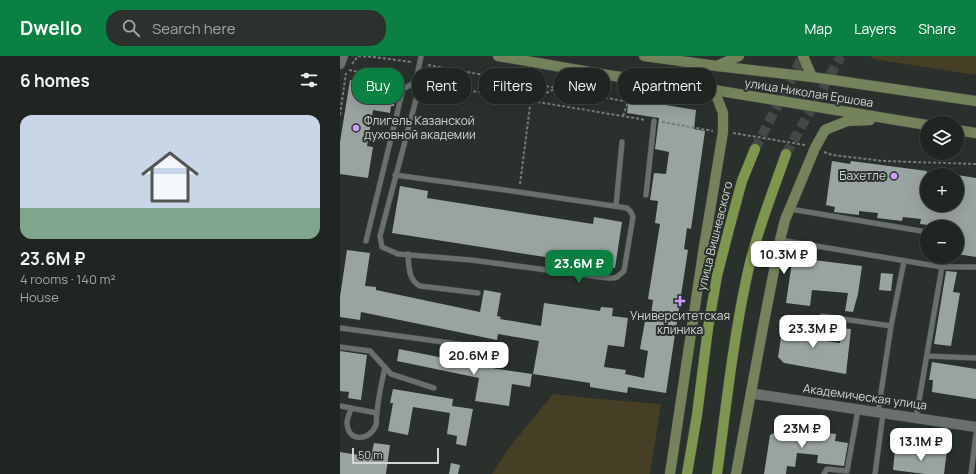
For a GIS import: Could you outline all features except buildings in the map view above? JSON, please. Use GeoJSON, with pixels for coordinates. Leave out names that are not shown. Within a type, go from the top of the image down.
{"type":"FeatureCollection","features":[{"type":"Feature","properties":{"kind":"main road","name":"улица Николая Ершова"},"geometry":{"type":"LineString","coordinates":[[498,56],[618,77]]}},
{"type":"Feature","properties":{"kind":"main road","name":"улица Николая Ершова"},"geometry":{"type":"LineString","coordinates":[[644,56],[812,77],[962,99],[976,99]]}},
{"type":"Feature","properties":{"kind":"main road"},"geometry":{"type":"LineString","coordinates":[[717,66],[739,56]]}},
{"type":"Feature","properties":{"kind":"main road"},"geometry":{"type":"LineString","coordinates":[[803,56],[812,77]]}},
{"type":"Feature","properties":{"kind":"main road","name":"улица Николая Ершова"},"geometry":{"type":"LineString","coordinates":[[716,90],[920,124]]}},
{"type":"Feature","properties":{"kind":"main road"},"geometry":{"type":"LineString","coordinates":[[670,474],[703,253],[723,132],[723,113],[716,95]]}},
{"type":"Feature","properties":{"kind":"main road"},"geometry":{"type":"LineString","coordinates":[[736,474],[780,240],[785,220],[815,148],[825,130],[847,121],[891,119]]}},
{"type":"Feature","properties":{"kind":"main road"},"geometry":{"type":"LineString","coordinates":[[964,131],[976,133]]}},
{"type":"Feature","properties":{"kind":"main road","name":"улица Вишневского"},"geometry":{"type":"LineString","coordinates":[[687,474],[708,328],[718,276],[742,181],[755,149]]}},
{"type":"Feature","properties":{"kind":"main road"},"geometry":{"type":"LineString","coordinates":[[717,474],[738,322],[747,275],[758,233],[786,154]]}},
{"type":"Feature","properties":{"kind":"street"},"geometry":{"type":"LineString","coordinates":[[343,56],[343,67]]}},
{"type":"Feature","properties":{"kind":"street","name":"Академическая улица"},"geometry":{"type":"LineString","coordinates":[[751,393],[976,427]]}},
{"type":"Feature","properties":{"kind":"lane"},"geometry":{"type":"LineString","coordinates":[[418,68],[421,56]]}},
{"type":"Feature","properties":{"kind":"lane"},"geometry":{"type":"LineString","coordinates":[[366,241],[402,89],[412,84]]}},
{"type":"Feature","properties":{"kind":"lane"},"geometry":{"type":"LineString","coordinates":[[396,175],[627,208],[633,217],[624,271],[617,277],[613,278],[471,260],[398,254],[382,247],[380,236],[396,175],[415,104]]}},
{"type":"Feature","properties":{"kind":"lane"},"geometry":{"type":"LineString","coordinates":[[646,195],[654,121]]}},
{"type":"Feature","properties":{"kind":"lane"},"geometry":{"type":"LineString","coordinates":[[616,206],[622,142]]}},
{"type":"Feature","properties":{"kind":"lane"},"geometry":{"type":"LineString","coordinates":[[790,209],[920,231]]}},
{"type":"Feature","properties":{"kind":"lane"},"geometry":{"type":"LineString","coordinates":[[780,240],[942,268],[976,267]]}},
{"type":"Feature","properties":{"kind":"lane"},"geometry":{"type":"LineString","coordinates":[[408,254],[410,273],[416,284],[420,286],[478,293]]}},
{"type":"Feature","properties":{"kind":"lane"},"geometry":{"type":"LineString","coordinates":[[876,474],[891,326],[904,261]]}},
{"type":"Feature","properties":{"kind":"lane"},"geometry":{"type":"LineString","coordinates":[[916,418],[943,264]]}},
{"type":"Feature","properties":{"kind":"lane"},"geometry":{"type":"LineString","coordinates":[[822,316],[891,326]]}},
{"type":"Feature","properties":{"kind":"lane"},"geometry":{"type":"LineString","coordinates":[[340,328],[480,346]]}},
{"type":"Feature","properties":{"kind":"lane"},"geometry":{"type":"LineString","coordinates":[[340,347],[370,351],[391,374],[434,388]]}},
{"type":"Feature","properties":{"kind":"lane"},"geometry":{"type":"LineString","coordinates":[[927,356],[976,358]]}},
{"type":"Feature","properties":{"kind":"lane"},"geometry":{"type":"LineString","coordinates":[[351,408],[347,424],[351,434],[357,438],[366,436],[376,425],[376,413],[385,367]]}},
{"type":"Feature","properties":{"kind":"lane"},"geometry":{"type":"LineString","coordinates":[[340,406],[376,413]]}},
{"type":"Feature","properties":{"kind":"lane"},"geometry":{"type":"LineString","coordinates":[[824,474],[827,469],[847,472],[858,410]]}},
{"type":"Feature","properties":{"kind":"lane"},"geometry":{"type":"LineString","coordinates":[[971,474],[976,434]]}},
{"type":"Feature","properties":{"kind":"path"},"geometry":{"type":"LineString","coordinates":[[343,67],[358,56],[374,57],[554,87]]}},
{"type":"Feature","properties":{"kind":"path"},"geometry":{"type":"LineString","coordinates":[[343,67],[412,81]]}},
{"type":"Feature","properties":{"kind":"path"},"geometry":{"type":"LineString","coordinates":[[340,115],[343,67]]}},
{"type":"Feature","properties":{"kind":"path"},"geometry":{"type":"LineString","coordinates":[[610,98],[628,102],[623,116]]}},
{"type":"Feature","properties":{"kind":"path"},"geometry":{"type":"LineString","coordinates":[[546,103],[716,131]]}},
{"type":"Feature","properties":{"kind":"path"},"geometry":{"type":"LineString","coordinates":[[519,192],[530,106]]}},
{"type":"Feature","properties":{"kind":"path"},"geometry":{"type":"LineString","coordinates":[[728,133],[810,146]]}},
{"type":"Feature","properties":{"kind":"path"},"geometry":{"type":"LineString","coordinates":[[823,151],[832,155],[883,161],[976,164]]}},
{"type":"Feature","properties":{"kind":"shaded area"},"geometry":{"type":"Polygon","coordinates":[[[870,56],[976,56],[976,75],[874,59],[870,56]]]}},
{"type":"Feature","properties":{"kind":"shaded area"},"geometry":{"type":"Polygon","coordinates":[[[553,394],[661,404],[650,474],[492,474],[509,448],[553,394]]]}},
{"type":"Feature","properties":{"kind":"tunnel"},"geometry":{"type":"LineString","coordinates":[[755,149],[803,56]]}},
{"type":"Feature","properties":{"kind":"tunnel"},"geometry":{"type":"LineString","coordinates":[[786,154],[841,56]]}},
{"type":"Feature","properties":{"kind":"place","name":"Флигель Казанской духовной академии"},"geometry":{"type":"Point","coordinates":[356,128]}},
{"type":"Feature","properties":{"kind":"place","name":"Бахетле"},"geometry":{"type":"Point","coordinates":[894,176]}},
{"type":"Feature","properties":{"kind":"place","name":"Университетская клиника"},"geometry":{"type":"Point","coordinates":[680,301]}}]}
